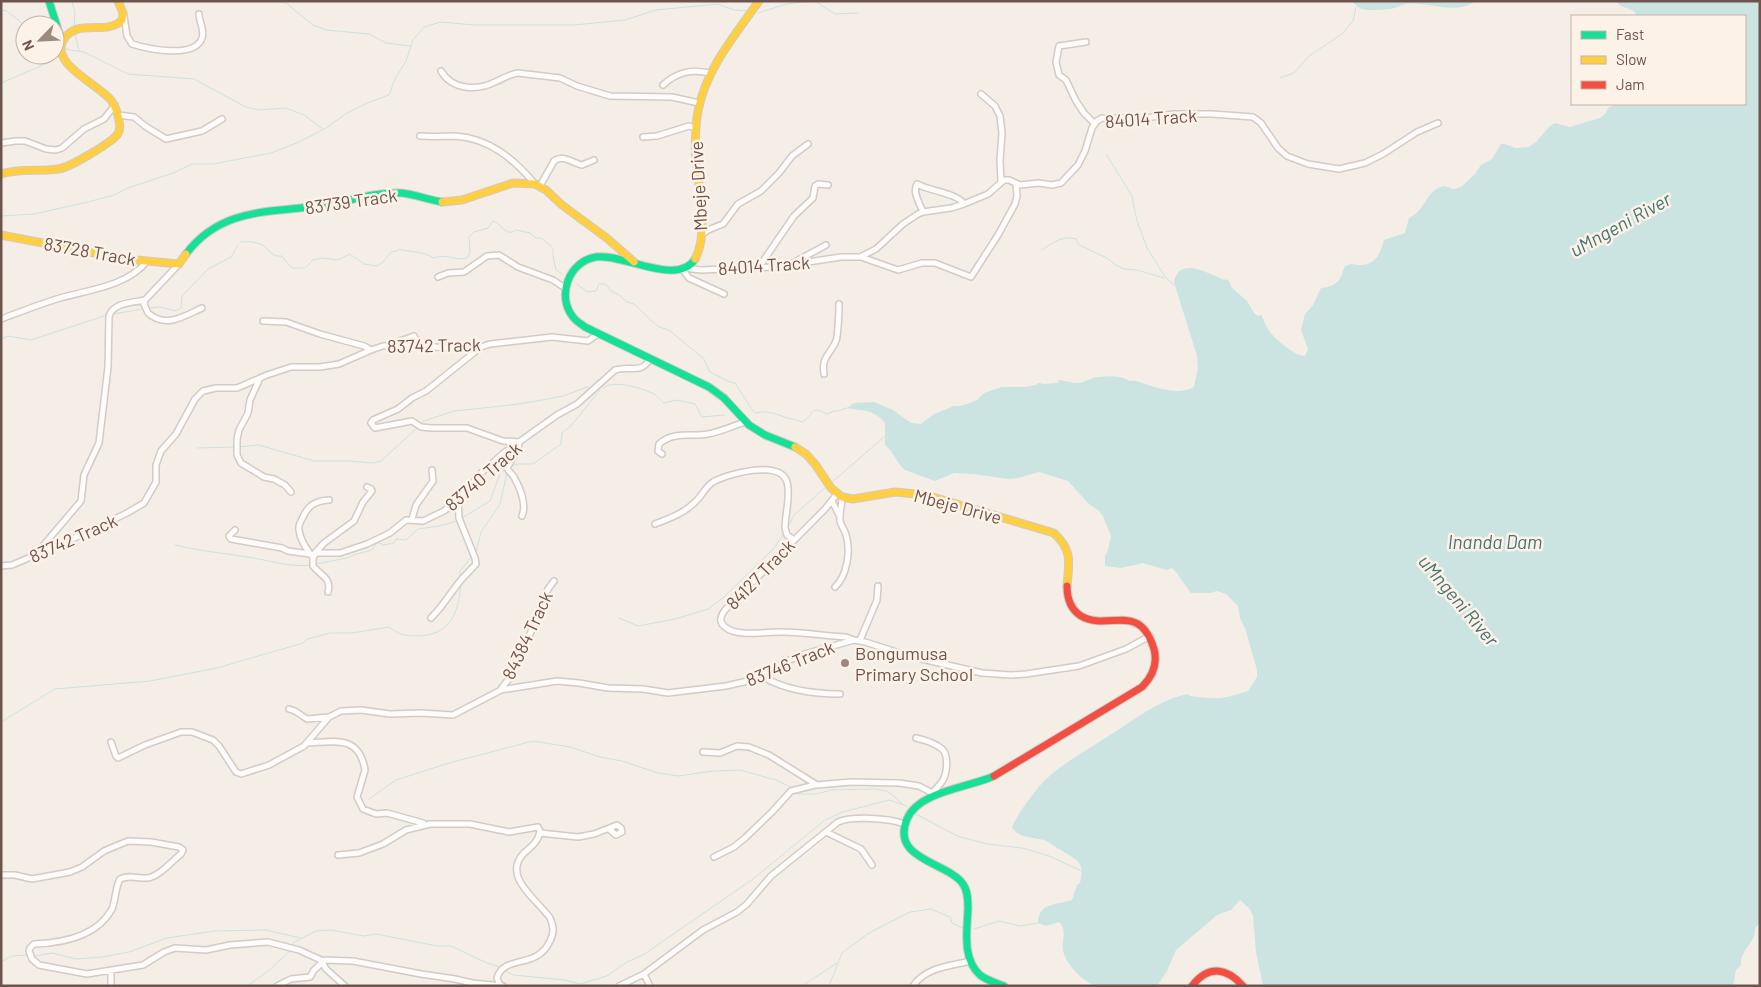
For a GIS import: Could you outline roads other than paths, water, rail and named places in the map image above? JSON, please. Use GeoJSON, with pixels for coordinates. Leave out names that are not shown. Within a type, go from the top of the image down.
{"type":"FeatureCollection","features":[{"type":"Feature","properties":{"kind":"street"},"geometry":{"type":"LineString","coordinates":[[49,1],[53,15]]}},
{"type":"Feature","properties":{"kind":"street"},"geometry":{"type":"LineString","coordinates":[[118,1],[124,16],[127,36],[132,44],[150,49],[176,52],[193,46],[201,40],[203,34],[199,14]]}},
{"type":"Feature","properties":{"kind":"street","name":"Mbeje Drive"},"geometry":{"type":"LineString","coordinates":[[683,269],[692,264],[698,256],[701,247],[696,128],[700,103],[710,73],[759,1]]}},
{"type":"Feature","properties":{"kind":"street"},"geometry":{"type":"LineString","coordinates":[[65,38],[75,29],[111,27],[121,22],[124,16]]}},
{"type":"Feature","properties":{"kind":"street"},"geometry":{"type":"LineString","coordinates":[[1086,42],[1059,46],[1056,62],[1060,75],[1066,80],[1076,101],[1095,124]]}},
{"type":"Feature","properties":{"kind":"street"},"geometry":{"type":"LineString","coordinates":[[1,174],[19,169],[57,169],[71,165],[117,135],[119,129],[118,115],[114,104],[105,94],[70,66],[65,59]]}},
{"type":"Feature","properties":{"kind":"street"},"geometry":{"type":"LineString","coordinates":[[441,70],[448,80],[469,87],[479,88],[511,74],[518,73],[560,78],[577,86],[610,96],[672,97],[700,103]]}},
{"type":"Feature","properties":{"kind":"street"},"geometry":{"type":"LineString","coordinates":[[663,85],[685,72],[710,73]]}},
{"type":"Feature","properties":{"kind":"street"},"geometry":{"type":"LineString","coordinates":[[981,94],[995,106],[1000,116],[1002,133],[1001,181]]}},
{"type":"Feature","properties":{"kind":"street"},"geometry":{"type":"LineString","coordinates":[[1,144],[25,141],[46,149],[56,150],[62,148],[84,128],[104,119],[114,104]]}},
{"type":"Feature","properties":{"kind":"street","name":"84014 Track"},"geometry":{"type":"LineString","coordinates":[[683,269],[701,270],[788,265],[860,256],[876,249],[903,224],[923,212],[964,204],[988,194],[1001,181],[1009,180],[1016,184],[1038,183],[1052,185],[1065,180],[1082,158],[1095,124],[1102,118],[1150,118],[1168,114],[1212,114],[1253,117],[1261,123],[1278,148],[1287,156],[1308,164],[1339,169],[1365,163],[1417,132],[1438,123]]}},
{"type":"Feature","properties":{"kind":"street"},"geometry":{"type":"LineString","coordinates":[[118,115],[134,117],[148,129],[166,139],[202,131],[222,119]]}},
{"type":"Feature","properties":{"kind":"street"},"geometry":{"type":"LineString","coordinates":[[643,137],[678,131],[689,126],[696,128]]}},
{"type":"Feature","properties":{"kind":"street"},"geometry":{"type":"LineString","coordinates":[[420,136],[455,136],[481,142],[498,149],[538,185],[621,249],[634,262]]}},
{"type":"Feature","properties":{"kind":"street"},"geometry":{"type":"LineString","coordinates":[[701,235],[723,224],[738,204],[761,191],[792,156],[808,144]]}},
{"type":"Feature","properties":{"kind":"street"},"geometry":{"type":"LineString","coordinates":[[538,185],[550,171],[557,158],[563,158],[582,165],[594,160]]}},
{"type":"Feature","properties":{"kind":"street","name":"83739 Track"},"geometry":{"type":"LineString","coordinates":[[145,300],[179,264],[193,245],[212,229],[249,214],[326,205],[397,193],[451,202],[506,185],[518,183],[538,185]]}},
{"type":"Feature","properties":{"kind":"street"},"geometry":{"type":"LineString","coordinates":[[759,267],[794,216],[813,198],[815,186],[818,184],[828,185]]}},
{"type":"Feature","properties":{"kind":"street"},"geometry":{"type":"LineString","coordinates":[[923,212],[915,192],[917,184],[924,189],[954,196],[964,204]]}},
{"type":"Feature","properties":{"kind":"street"},"geometry":{"type":"LineString","coordinates":[[860,256],[898,270],[922,263],[935,263],[972,277],[1015,204],[1016,184]]}},
{"type":"Feature","properties":{"kind":"street","name":"83728 Track"},"geometry":{"type":"LineString","coordinates":[[1,235],[110,257],[179,264]]}},
{"type":"Feature","properties":{"kind":"street"},"geometry":{"type":"LineString","coordinates":[[788,265],[826,245]]}},
{"type":"Feature","properties":{"kind":"street"},"geometry":{"type":"LineString","coordinates":[[438,277],[464,272],[479,264],[487,256],[499,255],[518,267],[547,277],[565,288]]}},
{"type":"Feature","properties":{"kind":"street"},"geometry":{"type":"LineString","coordinates":[[724,294],[689,278],[683,269],[663,270],[607,256],[589,258],[575,268],[565,288],[566,301],[572,317],[581,325],[709,387],[724,398],[745,422],[806,454],[831,488],[840,495],[840,517],[847,536],[848,551],[842,579],[835,587]]}},
{"type":"Feature","properties":{"kind":"street"},"geometry":{"type":"LineString","coordinates":[[1,319],[124,279],[135,273],[147,261]]}},
{"type":"Feature","properties":{"kind":"street"},"geometry":{"type":"LineString","coordinates":[[36,554],[81,501],[84,475],[99,443],[108,367],[109,316],[111,311],[115,306],[145,300],[144,304],[148,313],[162,320],[174,321],[202,308]]}},
{"type":"Feature","properties":{"kind":"street"},"geometry":{"type":"LineString","coordinates":[[824,374],[824,362],[837,339],[836,327],[839,304]]}},
{"type":"Feature","properties":{"kind":"street"},"geometry":{"type":"LineString","coordinates":[[262,321],[286,322],[364,346],[371,350]]}},
{"type":"Feature","properties":{"kind":"street","name":"83742 Track"},"geometry":{"type":"LineString","coordinates":[[1,566],[12,565],[66,542],[127,513],[144,502],[156,482],[158,458],[176,434],[197,395],[208,389],[241,387],[260,378],[291,368],[339,364],[371,350],[388,346],[481,347],[490,344],[552,337],[588,341],[598,334]]}},
{"type":"Feature","properties":{"kind":"street"},"geometry":{"type":"LineString","coordinates":[[388,346],[414,336],[416,340],[410,346]]}},
{"type":"Feature","properties":{"kind":"street"},"geometry":{"type":"LineString","coordinates":[[481,347],[426,391],[412,398],[398,409],[373,420],[371,423],[375,428],[412,422],[421,427],[468,428],[503,441],[519,442],[518,449],[507,468],[515,478],[522,496],[524,507],[522,516]]}},
{"type":"Feature","properties":{"kind":"street","name":"83740 Track"},"geometry":{"type":"LineString","coordinates":[[236,530],[229,536],[231,539],[312,555],[320,552],[345,552],[390,533],[406,520],[428,520],[458,500],[481,473],[519,442],[557,415],[577,404],[615,370],[621,368],[640,369],[647,365],[650,359]]}},
{"type":"Feature","properties":{"kind":"street"},"geometry":{"type":"LineString","coordinates":[[260,378],[250,400],[248,413],[239,430],[237,456],[241,463],[264,477],[274,479],[285,486],[290,492]]}},
{"type":"Feature","properties":{"kind":"street"},"geometry":{"type":"LineString","coordinates":[[662,454],[658,451],[659,444],[670,438],[684,434],[710,434],[745,422]]}},
{"type":"Feature","properties":{"kind":"street"},"geometry":{"type":"LineString","coordinates":[[412,519],[420,498],[433,481],[432,470]]}},
{"type":"Feature","properties":{"kind":"street"},"geometry":{"type":"LineString","coordinates":[[654,524],[672,517],[691,506],[710,484],[721,478],[746,472],[772,470],[782,474],[787,482],[784,528],[787,535],[794,540]]}},
{"type":"Feature","properties":{"kind":"street"},"geometry":{"type":"LineString","coordinates":[[312,555],[324,542],[354,521],[363,502],[372,491],[372,488],[367,488]]}},
{"type":"Feature","properties":{"kind":"street","name":"Mbeje Drive"},"geometry":{"type":"LineString","coordinates":[[840,495],[853,499],[895,492],[926,495],[1054,533],[1064,542],[1070,554],[1068,596],[1074,609],[1088,619],[1131,621],[1140,625],[1150,636]]}},
{"type":"Feature","properties":{"kind":"street","name":"84127 Track"},"geometry":{"type":"LineString","coordinates":[[840,495],[781,552],[766,570],[725,610],[721,618],[723,626],[740,632],[794,632],[846,637],[857,640]]}},
{"type":"Feature","properties":{"kind":"street"},"geometry":{"type":"LineString","coordinates":[[328,592],[330,585],[328,580],[315,569],[312,555],[303,543],[298,526],[310,505],[317,501],[330,500]]}},
{"type":"Feature","properties":{"kind":"street"},"geometry":{"type":"LineString","coordinates":[[431,618],[476,564],[460,518],[458,500]]}},
{"type":"Feature","properties":{"kind":"street"},"geometry":{"type":"LineString","coordinates":[[832,501],[840,517]]}},
{"type":"Feature","properties":{"kind":"street","name":"84384 Track"},"geometry":{"type":"LineString","coordinates":[[501,690],[511,676],[548,588],[554,580]]}},
{"type":"Feature","properties":{"kind":"street"},"geometry":{"type":"LineString","coordinates":[[878,586],[877,600],[857,640],[908,656],[987,674],[1040,673],[1079,666],[1126,650],[1150,636],[1155,654],[1155,671],[1151,679],[1142,687],[993,777],[934,794],[913,809],[904,824],[907,842],[913,853],[952,873],[966,887],[969,911],[967,950],[970,961],[976,972],[980,975],[1004,986]]}},
{"type":"Feature","properties":{"kind":"street","name":"83746 Track"},"geometry":{"type":"LineString","coordinates":[[289,709],[296,711],[307,719],[329,717],[337,712],[351,710],[397,714],[453,715],[501,690],[541,683],[565,681],[599,687],[643,689],[668,693],[737,685],[760,676],[789,660],[836,644],[857,640]]}},
{"type":"Feature","properties":{"kind":"street"},"geometry":{"type":"LineString","coordinates":[[760,676],[772,682],[804,692],[840,694]]}},
{"type":"Feature","properties":{"kind":"street"},"geometry":{"type":"LineString","coordinates":[[112,742],[118,758],[141,746],[182,732],[196,733],[212,740],[219,746],[236,772],[241,774],[269,766],[307,743],[329,717]]}},
{"type":"Feature","properties":{"kind":"street"},"geometry":{"type":"LineString","coordinates":[[916,738],[942,748],[946,754],[943,780],[934,794]]}},
{"type":"Feature","properties":{"kind":"street"},"geometry":{"type":"LineString","coordinates":[[307,743],[337,740],[356,749],[365,770],[357,798],[363,809],[376,814],[387,813],[426,824],[470,824],[509,832],[536,827],[540,833]]}},
{"type":"Feature","properties":{"kind":"street"},"geometry":{"type":"LineString","coordinates":[[703,752],[720,752],[737,746],[754,748],[814,785]]}},
{"type":"Feature","properties":{"kind":"street"},"geometry":{"type":"LineString","coordinates":[[714,857],[734,847],[745,838],[791,791],[814,785],[821,786],[851,782],[899,783],[919,786],[934,794]]}},
{"type":"Feature","properties":{"kind":"street"},"geometry":{"type":"LineString","coordinates":[[619,986],[644,974],[703,930],[737,912],[747,904],[762,884],[838,822],[846,819],[891,820],[904,824]]}},
{"type":"Feature","properties":{"kind":"street"},"geometry":{"type":"LineString","coordinates":[[338,855],[362,852],[383,844],[406,830],[426,824]]}},
{"type":"Feature","properties":{"kind":"street"},"geometry":{"type":"LineString","coordinates":[[540,833],[578,836],[594,834],[609,829]]}},
{"type":"Feature","properties":{"kind":"street"},"geometry":{"type":"LineString","coordinates":[[826,832],[861,849],[872,865]]}},
{"type":"Feature","properties":{"kind":"street"},"geometry":{"type":"LineString","coordinates":[[501,986],[497,978],[499,972],[511,963],[531,960],[543,953],[553,933],[553,923],[524,888],[516,871],[520,858],[536,841],[540,833]]}},
{"type":"Feature","properties":{"kind":"street"},"geometry":{"type":"LineString","coordinates":[[1,875],[15,875],[32,879],[70,872],[82,867],[104,851],[128,841],[151,842],[182,848],[183,852],[181,854],[152,876],[144,878],[130,876],[120,879],[112,909],[94,928],[79,936],[62,941],[34,944],[30,948],[32,959],[44,967],[87,974],[143,965],[164,952],[176,948],[206,950],[260,942],[284,945],[321,961],[353,961],[478,984],[501,986]]}},
{"type":"Feature","properties":{"kind":"street"},"geometry":{"type":"LineString","coordinates":[[278,986],[291,980],[310,977],[321,961]]}},
{"type":"Feature","properties":{"kind":"street"},"geometry":{"type":"LineString","coordinates":[[321,961],[326,969],[345,986]]}},
{"type":"Feature","properties":{"kind":"street"},"geometry":{"type":"LineString","coordinates":[[913,986],[926,973],[970,961]]}},
{"type":"Feature","properties":{"kind":"street"},"geometry":{"type":"LineString","coordinates":[[111,971],[111,986]]}},
{"type":"Feature","properties":{"kind":"street"},"geometry":{"type":"LineString","coordinates":[[1192,986],[1201,976],[1208,972],[1216,971],[1230,973],[1237,977],[1243,986]]}},
{"type":"Feature","properties":{"kind":"street"},"geometry":{"type":"LineString","coordinates":[[644,974],[650,986]]}},
{"type":"Feature","properties":{"kind":"water"},"geometry":{"type":"Polygon","coordinates":[[[1351,1],[1476,1],[1468,5],[1450,8],[1405,4],[1392,9],[1367,10],[1360,8],[1351,1]]]}},
{"type":"Feature","properties":{"kind":"water","name":"Inanda Dam"},"geometry":{"type":"Polygon","coordinates":[[[1615,1],[1760,1],[1760,923],[1755,928],[1753,938],[1741,960],[1741,965],[1736,970],[1733,986],[1263,986],[1256,952],[1253,916],[1250,909],[1240,900],[1231,910],[1217,915],[1176,950],[1167,971],[1157,986],[1106,986],[1089,983],[1075,971],[1065,956],[1063,951],[1064,936],[1062,925],[1059,922],[1046,926],[1038,923],[1041,911],[1045,908],[1072,900],[1077,885],[1080,883],[1081,866],[1076,859],[1048,842],[1021,835],[1014,831],[1012,827],[1030,798],[1052,774],[1079,754],[1156,706],[1188,694],[1190,696],[1217,698],[1248,691],[1257,677],[1257,670],[1238,606],[1226,594],[1217,591],[1191,593],[1172,568],[1167,570],[1143,563],[1121,568],[1105,566],[1105,556],[1111,536],[1103,516],[1068,481],[1039,472],[1008,479],[954,473],[935,481],[905,470],[900,465],[885,445],[885,423],[881,418],[868,411],[847,408],[854,403],[874,402],[893,410],[911,423],[921,424],[934,414],[954,406],[970,403],[977,400],[984,393],[1002,387],[1025,387],[1039,383],[1058,383],[1059,380],[1079,383],[1096,377],[1111,376],[1176,391],[1183,391],[1194,387],[1198,368],[1197,356],[1174,282],[1177,274],[1182,269],[1188,268],[1203,271],[1225,280],[1227,279],[1231,287],[1247,301],[1254,313],[1258,316],[1261,315],[1268,330],[1277,339],[1291,351],[1305,356],[1308,349],[1301,330],[1305,314],[1313,305],[1321,288],[1338,282],[1347,265],[1364,265],[1373,261],[1381,250],[1384,240],[1405,233],[1409,218],[1415,215],[1437,188],[1444,186],[1454,189],[1461,187],[1475,174],[1481,165],[1492,159],[1501,144],[1516,148],[1529,147],[1555,123],[1570,127],[1600,118],[1609,107],[1615,105],[1746,105],[1746,15],[1636,15],[1634,11],[1621,6],[1615,1]]]}},
{"type":"Feature","properties":{"kind":"waterway"},"geometry":{"type":"LineString","coordinates":[[72,1],[75,13],[74,27]]}},
{"type":"Feature","properties":{"kind":"waterway"},"geometry":{"type":"LineString","coordinates":[[281,1],[313,25],[326,30],[369,34],[386,43],[410,46]]}},
{"type":"Feature","properties":{"kind":"waterway"},"geometry":{"type":"LineString","coordinates":[[758,13],[786,4],[811,1]]}},
{"type":"Feature","properties":{"kind":"waterway"},"geometry":{"type":"LineString","coordinates":[[815,1],[835,14],[858,13]]}},
{"type":"Feature","properties":{"kind":"waterway"},"geometry":{"type":"LineString","coordinates":[[1,216],[34,214],[88,202],[114,195],[192,164],[213,164],[271,153],[299,142],[326,128],[347,113],[389,95],[395,79],[406,61],[413,40],[424,27],[441,22],[474,25],[574,25],[625,20],[656,10],[718,4],[734,10],[748,11]]}},
{"type":"Feature","properties":{"kind":"waterway"},"geometry":{"type":"LineString","coordinates":[[1280,78],[1294,73],[1309,56],[1342,34],[1353,21],[1356,7]]}},
{"type":"Feature","properties":{"kind":"waterway"},"geometry":{"type":"LineString","coordinates":[[1,10],[7,11],[15,18]]}},
{"type":"Feature","properties":{"kind":"waterway"},"geometry":{"type":"LineString","coordinates":[[75,33],[79,51]]}},
{"type":"Feature","properties":{"kind":"waterway"},"geometry":{"type":"LineString","coordinates":[[65,49],[84,52],[128,74],[194,79],[246,107],[259,110],[286,108],[304,115],[323,129]]}},
{"type":"Feature","properties":{"kind":"waterway"},"geometry":{"type":"LineString","coordinates":[[1,83],[42,65]]}},
{"type":"Feature","properties":{"kind":"waterway"},"geometry":{"type":"LineString","coordinates":[[1106,154],[1132,196],[1137,221],[1147,248],[1166,278],[1175,286]]}},
{"type":"Feature","properties":{"kind":"waterway"},"geometry":{"type":"LineString","coordinates":[[241,242],[253,242],[263,245],[274,255],[282,256],[292,268],[305,268],[313,260],[322,258],[338,260],[350,254],[364,264],[377,266],[391,252],[399,249],[434,258],[443,256],[458,259],[467,258],[470,253],[469,237],[474,232],[488,228],[493,221],[506,231],[512,232],[516,230],[530,233],[536,238],[541,238],[553,249],[556,270],[562,274]]}},
{"type":"Feature","properties":{"kind":"waterway"},"geometry":{"type":"LineString","coordinates":[[1042,250],[1062,239],[1076,239],[1079,245],[1107,258],[1124,269],[1137,270],[1164,278]]}},
{"type":"Feature","properties":{"kind":"waterway"},"geometry":{"type":"LineString","coordinates":[[150,308],[160,307],[175,311],[181,308],[182,296],[208,269],[231,257],[238,245]]}},
{"type":"Feature","properties":{"kind":"waterway"},"geometry":{"type":"LineString","coordinates":[[577,284],[587,292],[596,291],[599,284],[606,284],[611,291],[627,302],[634,304],[659,327],[669,330],[704,359],[709,371],[727,381],[735,383],[756,413],[772,413],[802,422],[815,410],[827,414],[847,408]]}},
{"type":"Feature","properties":{"kind":"waterway"},"geometry":{"type":"LineString","coordinates":[[113,314],[143,309]]}},
{"type":"Feature","properties":{"kind":"waterway"},"geometry":{"type":"LineString","coordinates":[[1,339],[8,336],[31,340],[107,315]]}},
{"type":"Feature","properties":{"kind":"waterway"},"geometry":{"type":"LineString","coordinates":[[603,388],[613,384],[627,385],[652,393],[664,403],[677,400],[695,404],[702,417],[724,415]]}},
{"type":"Feature","properties":{"kind":"waterway"},"geometry":{"type":"LineString","coordinates":[[421,423],[454,411],[537,401],[563,396],[587,387],[592,390]]}},
{"type":"Feature","properties":{"kind":"waterway"},"geometry":{"type":"LineString","coordinates":[[510,466],[533,464],[561,444],[562,433],[570,427],[600,390]]}},
{"type":"Feature","properties":{"kind":"waterway"},"geometry":{"type":"LineString","coordinates":[[239,447],[259,445],[314,461],[373,463],[381,461],[417,428]]}},
{"type":"Feature","properties":{"kind":"waterway"},"geometry":{"type":"LineString","coordinates":[[831,483],[884,437]]}},
{"type":"Feature","properties":{"kind":"waterway"},"geometry":{"type":"LineString","coordinates":[[198,448],[234,447]]}},
{"type":"Feature","properties":{"kind":"waterway"},"geometry":{"type":"LineString","coordinates":[[462,518],[490,501],[500,474],[505,469]]}},
{"type":"Feature","properties":{"kind":"waterway"},"geometry":{"type":"LineString","coordinates":[[476,552],[481,532],[500,504],[507,473]]}},
{"type":"Feature","properties":{"kind":"waterway"},"geometry":{"type":"LineString","coordinates":[[787,529],[794,515],[826,487]]}},
{"type":"Feature","properties":{"kind":"waterway"},"geometry":{"type":"LineString","coordinates":[[316,564],[347,558],[372,550],[377,542],[383,545],[394,543],[396,539],[406,540],[418,529],[457,521]]}},
{"type":"Feature","properties":{"kind":"waterway"},"geometry":{"type":"LineString","coordinates":[[619,618],[638,626],[675,619],[708,609],[724,597],[774,548],[785,532]]}},
{"type":"Feature","properties":{"kind":"waterway"},"geometry":{"type":"LineString","coordinates":[[175,545],[288,565],[312,565]]}},
{"type":"Feature","properties":{"kind":"waterway"},"geometry":{"type":"LineString","coordinates":[[460,578],[460,571],[471,557]]}},
{"type":"Feature","properties":{"kind":"waterway"},"geometry":{"type":"LineString","coordinates":[[308,639],[330,633],[352,633],[389,627],[399,633],[410,636],[429,635],[446,626],[451,620],[458,603],[461,583]]}},
{"type":"Feature","properties":{"kind":"waterway"},"geometry":{"type":"LineString","coordinates":[[1,722],[55,689],[150,681],[217,668],[303,643],[307,639]]}},
{"type":"Feature","properties":{"kind":"waterway"},"geometry":{"type":"LineString","coordinates":[[369,799],[396,780],[449,763],[533,741],[570,747],[658,773],[678,776],[713,771],[740,770],[776,780],[793,788]]}},
{"type":"Feature","properties":{"kind":"waterway"},"geometry":{"type":"LineString","coordinates":[[798,794],[817,794],[831,790],[875,789],[886,791],[902,804]]}},
{"type":"Feature","properties":{"kind":"waterway"},"geometry":{"type":"LineString","coordinates":[[505,971],[513,975],[565,980],[580,984],[607,976],[627,962],[643,955],[753,879],[825,820],[843,812],[889,800],[907,806]]}},
{"type":"Feature","properties":{"kind":"waterway"},"geometry":{"type":"LineString","coordinates":[[916,814],[957,836],[987,844],[1022,848],[1049,856],[1082,871]]}},
{"type":"Feature","properties":{"kind":"waterway"},"geometry":{"type":"LineString","coordinates":[[829,986],[842,953],[869,933],[910,912],[931,909],[950,917],[952,923],[963,928]]}},
{"type":"Feature","properties":{"kind":"waterway"},"geometry":{"type":"LineString","coordinates":[[974,929],[999,921],[1020,926],[1038,923]]}},
{"type":"Feature","properties":{"kind":"waterway"},"geometry":{"type":"LineString","coordinates":[[35,956],[52,953],[76,959],[102,957],[129,952],[167,938],[214,931],[266,930],[300,938]]}},
{"type":"Feature","properties":{"kind":"waterway"},"geometry":{"type":"LineString","coordinates":[[293,943],[316,931],[331,930],[364,936],[376,934],[437,946],[451,946],[500,967]]}},
{"type":"Feature","properties":{"kind":"waterway"},"geometry":{"type":"LineString","coordinates":[[247,986],[267,972],[290,951]]}},
{"type":"Feature","properties":{"kind":"waterway"},"geometry":{"type":"LineString","coordinates":[[1,962],[11,956],[28,955]]}},
{"type":"Feature","properties":{"kind":"waterway"},"geometry":{"type":"LineString","coordinates":[[802,986],[837,963]]}},
{"type":"Feature","properties":{"kind":"place","name":"Bongumusa Primary School"},"geometry":{"type":"Point","coordinates":[845,663]}},
{"type":"Feature","properties":{"kind":"water label","name":"uMngeni River"},"geometry":{"type":"Point","coordinates":[1620,224]}},
{"type":"Feature","properties":{"kind":"water label","name":"uMngeni River"},"geometry":{"type":"Point","coordinates":[1459,600]}}]}
